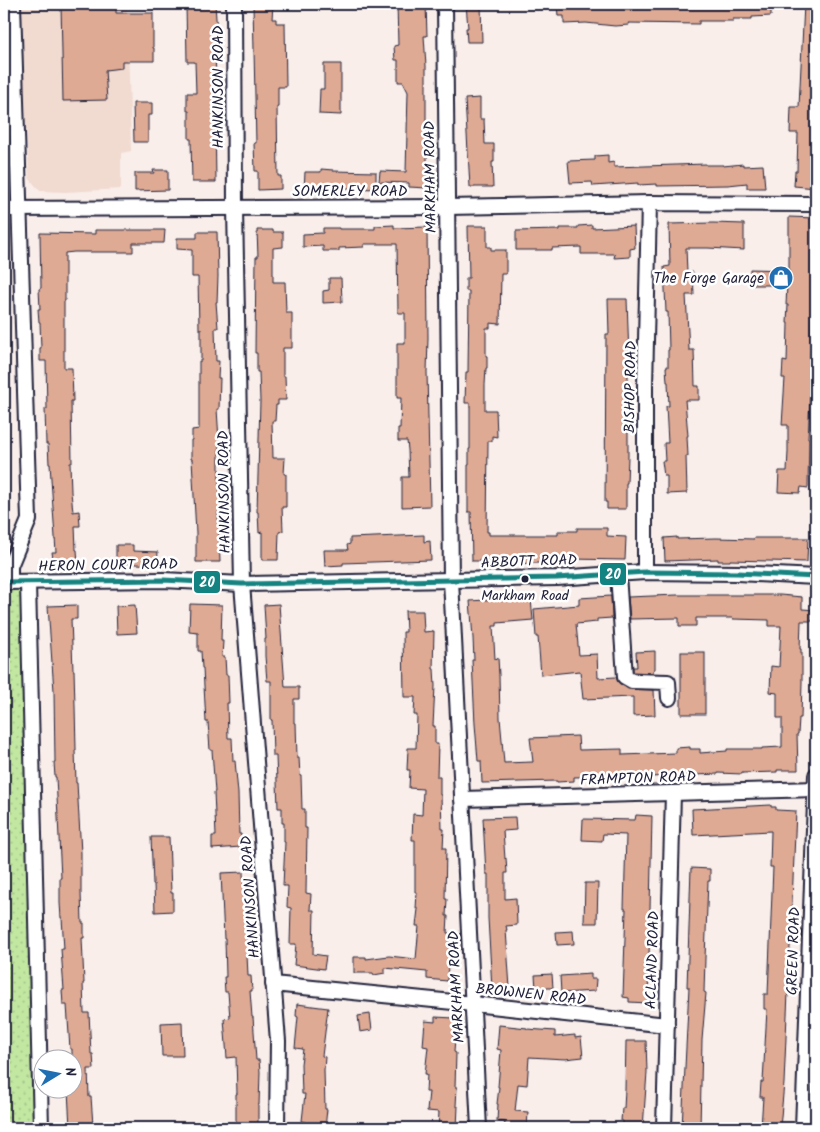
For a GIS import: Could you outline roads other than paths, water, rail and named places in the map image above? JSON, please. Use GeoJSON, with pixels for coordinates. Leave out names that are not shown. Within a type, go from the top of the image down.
{"type":"FeatureCollection","features":[{"type":"Feature","properties":{"kind":"street"},"geometry":{"type":"LineString","coordinates":[[7,582],[10,566],[10,546],[29,520],[13,4]]}},
{"type":"Feature","properties":{"kind":"street","name":"HANKINSON ROAD"},"geometry":{"type":"LineString","coordinates":[[234,4],[235,208],[242,584],[272,984],[278,1041],[277,1128]]}},
{"type":"Feature","properties":{"kind":"street","name":"MARKHAM ROAD"},"geometry":{"type":"LineString","coordinates":[[444,4],[452,580],[480,1128]]}},
{"type":"Feature","properties":{"kind":"street","name":"SOMERLEY ROAD"},"geometry":{"type":"LineString","coordinates":[[4,209],[447,207],[649,203],[816,204]]}},
{"type":"Feature","properties":{"kind":"street","name":"BISHOP ROAD"},"geometry":{"type":"LineString","coordinates":[[645,572],[645,396],[649,203]]}},
{"type":"Feature","properties":{"kind":"street","name":"ABBOTT ROAD"},"geometry":{"type":"LineString","coordinates":[[242,584],[557,578],[645,572],[816,576]]}},
{"type":"Feature","properties":{"kind":"street"},"geometry":{"type":"LineString","coordinates":[[618,574],[625,677],[632,681],[668,682],[669,698]]}},
{"type":"Feature","properties":{"kind":"street","name":"HERON COURT ROAD"},"geometry":{"type":"LineString","coordinates":[[7,582],[163,580],[242,584]]}},
{"type":"Feature","properties":{"kind":"street"},"geometry":{"type":"LineString","coordinates":[[28,582],[41,1128]]}},
{"type":"Feature","properties":{"kind":"street","name":"GREEN ROAD"},"geometry":{"type":"LineString","coordinates":[[803,1128],[811,1053],[816,774]]}},
{"type":"Feature","properties":{"kind":"street","name":"FRAMPTON ROAD"},"geometry":{"type":"LineString","coordinates":[[462,799],[816,789]]}},
{"type":"Feature","properties":{"kind":"street","name":"ACLAND ROAD"},"geometry":{"type":"LineString","coordinates":[[664,1128],[673,793]]}},
{"type":"Feature","properties":{"kind":"street","name":"BROWNEN ROAD"},"geometry":{"type":"LineString","coordinates":[[272,984],[667,1025]]}},
{"type":"Feature","properties":{"kind":"place","name":"The Forge Garage"},"geometry":{"type":"Point","coordinates":[781,278]}},
{"type":"Feature","properties":{"kind":"place","name":"Markham Road"},"geometry":{"type":"Point","coordinates":[525,579]}}]}
